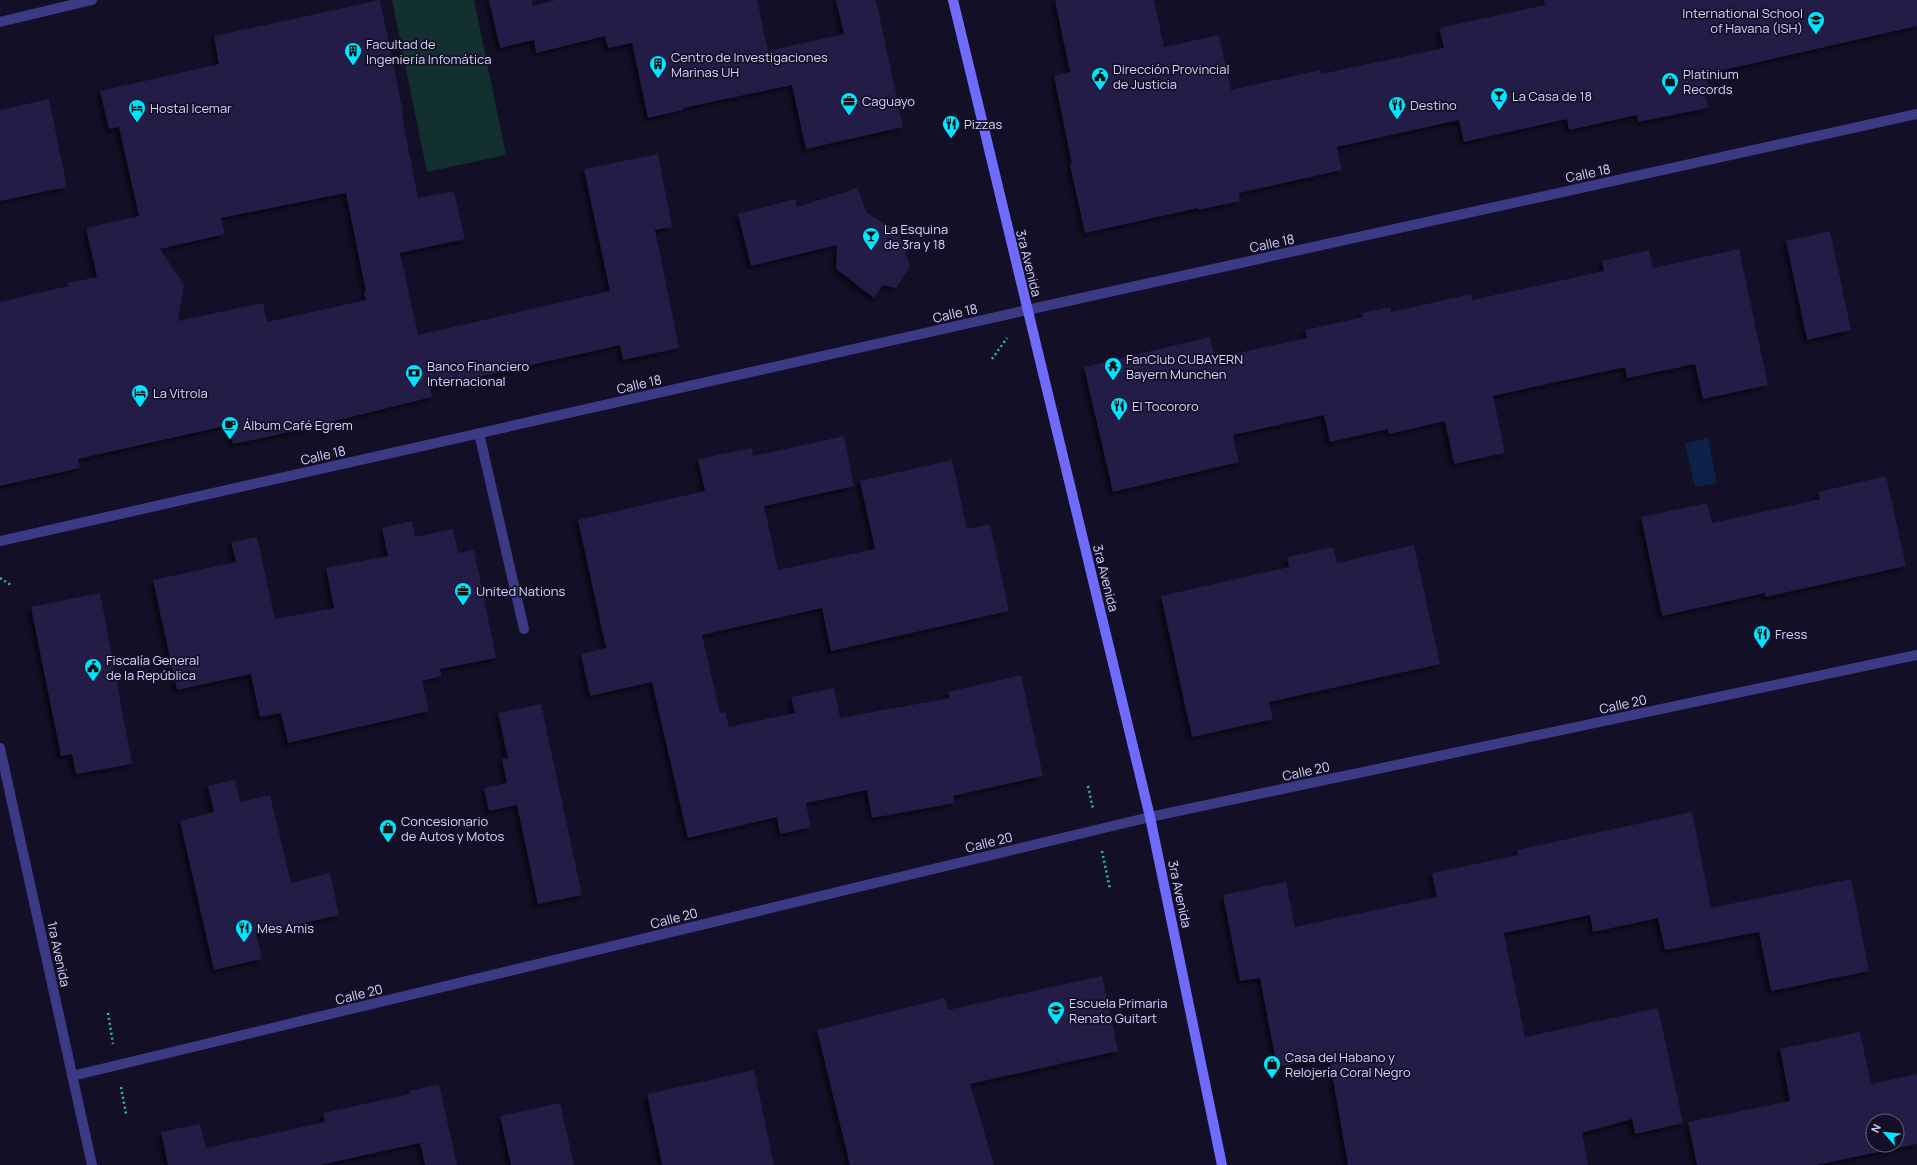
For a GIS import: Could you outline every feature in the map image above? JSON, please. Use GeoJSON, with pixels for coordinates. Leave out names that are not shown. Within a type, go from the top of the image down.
{"type":"FeatureCollection","features":[{"type":"Feature","properties":{"kind":"main road","name":"3ra Avenida"},"geometry":{"type":"LineString","coordinates":[[953,0],[1150,817],[1222,1165]]}},
{"type":"Feature","properties":{"kind":"street"},"geometry":{"type":"LineString","coordinates":[[0,22],[92,0]]}},
{"type":"Feature","properties":{"kind":"street","name":"Calle 18"},"geometry":{"type":"LineString","coordinates":[[0,541],[1027,310],[1917,114]]}},
{"type":"Feature","properties":{"kind":"street"},"geometry":{"type":"LineString","coordinates":[[479,433],[524,629]]}},
{"type":"Feature","properties":{"kind":"street","name":"Calle 20"},"geometry":{"type":"LineString","coordinates":[[72,1076],[1150,817],[1917,654]]}},
{"type":"Feature","properties":{"kind":"street","name":"1ra Avenida"},"geometry":{"type":"LineString","coordinates":[[0,748],[92,1165]]}},
{"type":"Feature","properties":{"kind":"path"},"geometry":{"type":"LineString","coordinates":[[0,578],[11,585]]}},
{"type":"Feature","properties":{"kind":"green space"},"geometry":{"type":"Polygon","coordinates":[[[392,0],[474,0],[506,155],[427,172],[392,0]]]}},
{"type":"Feature","properties":{"kind":"water"},"geometry":{"type":"Polygon","coordinates":[[[1708,438],[1717,483],[1695,487],[1685,443],[1708,438]]]}},
{"type":"Feature","properties":{"kind":"building"},"geometry":{"type":"Polygon","coordinates":[[[380,0],[404,117],[402,117],[418,198],[454,191],[465,239],[400,253],[418,335],[610,291],[584,169],[658,154],[672,227],[655,230],[679,348],[623,360],[620,345],[430,388],[432,397],[290,432],[233,444],[229,425],[78,459],[80,468],[0,486],[0,302],[68,286],[67,283],[97,277],[86,228],[139,216],[119,127],[109,129],[100,91],[219,64],[214,36],[380,0]],[[346,193],[221,218],[225,234],[160,249],[184,285],[178,321],[263,303],[267,322],[366,300],[364,293],[366,292],[346,193]]]}},
{"type":"Feature","properties":{"kind":"building"},"geometry":{"type":"Polygon","coordinates":[[[489,0],[532,0],[533,6],[556,0],[757,0],[768,51],[844,34],[836,0],[876,0],[903,127],[806,149],[792,85],[683,108],[683,110],[648,118],[632,43],[608,48],[605,36],[536,53],[534,40],[500,48],[489,0]]]}},
{"type":"Feature","properties":{"kind":"building"},"geometry":{"type":"Polygon","coordinates":[[[1055,0],[1154,0],[1164,47],[1219,35],[1231,90],[1320,70],[1321,74],[1444,48],[1439,28],[1545,5],[1544,0],[1917,0],[1917,26],[1706,74],[1710,93],[1705,94],[1708,108],[1638,122],[1637,115],[1569,130],[1567,119],[1464,142],[1459,120],[1337,147],[1342,170],[1239,193],[1240,201],[1198,210],[1198,208],[1085,233],[1070,165],[1072,164],[1054,76],[1070,72],[1055,0]]]}},
{"type":"Feature","properties":{"kind":"building"},"geometry":{"type":"Polygon","coordinates":[[[49,99],[67,187],[0,201],[0,110],[49,99]]]}},
{"type":"Feature","properties":{"kind":"building"},"geometry":{"type":"Polygon","coordinates":[[[858,188],[866,212],[900,234],[910,267],[896,288],[883,285],[874,298],[836,269],[837,245],[751,266],[738,214],[795,199],[797,207],[858,188]]]}},
{"type":"Feature","properties":{"kind":"building"},"geometry":{"type":"Polygon","coordinates":[[[1830,231],[1851,330],[1807,340],[1786,241],[1830,231]]]}},
{"type":"Feature","properties":{"kind":"building"},"geometry":{"type":"Polygon","coordinates":[[[1739,249],[1768,385],[1703,399],[1695,364],[1627,378],[1625,367],[1493,396],[1505,453],[1454,464],[1445,421],[1389,434],[1388,429],[1330,442],[1324,415],[1233,435],[1239,462],[1113,492],[1084,367],[1210,337],[1215,358],[1307,338],[1305,330],[1363,317],[1362,313],[1390,307],[1391,312],[1471,294],[1472,300],[1604,271],[1602,261],[1649,250],[1653,268],[1739,249]]]}},
{"type":"Feature","properties":{"kind":"building"},"geometry":{"type":"Polygon","coordinates":[[[844,436],[854,486],[764,506],[778,570],[875,549],[860,481],[952,460],[967,529],[990,524],[1009,611],[831,651],[822,608],[702,635],[720,713],[725,712],[729,727],[795,713],[791,697],[834,688],[840,718],[950,698],[948,692],[1021,675],[1043,776],[953,796],[955,803],[872,818],[867,790],[806,803],[811,827],[780,834],[777,817],[688,838],[652,682],[590,696],[581,654],[606,648],[578,520],[705,491],[698,459],[752,448],[753,456],[844,436]]]}},
{"type":"Feature","properties":{"kind":"building"},"geometry":{"type":"Polygon","coordinates":[[[1886,476],[1906,566],[1765,597],[1765,593],[1662,616],[1641,517],[1707,503],[1712,523],[1820,499],[1818,492],[1886,476]]]}},
{"type":"Feature","properties":{"kind":"building"},"geometry":{"type":"Polygon","coordinates":[[[412,521],[415,537],[453,529],[458,553],[474,550],[496,658],[440,669],[442,676],[422,681],[429,711],[288,743],[281,713],[260,717],[251,674],[177,690],[153,580],[236,562],[231,542],[257,537],[275,619],[334,608],[326,568],[388,556],[382,528],[412,521]]]}},
{"type":"Feature","properties":{"kind":"building"},"geometry":{"type":"Polygon","coordinates":[[[1414,545],[1440,664],[1269,702],[1273,719],[1192,737],[1161,596],[1289,567],[1287,557],[1333,547],[1337,563],[1414,545]]]}},
{"type":"Feature","properties":{"kind":"building","name":"Fiscalía General de la República"},"geometry":{"type":"Polygon","coordinates":[[[100,593],[132,764],[76,774],[72,754],[61,756],[31,607],[100,593]]]}},
{"type":"Feature","properties":{"kind":"building"},"geometry":{"type":"Polygon","coordinates":[[[541,704],[582,895],[538,904],[517,805],[489,811],[484,788],[507,783],[502,759],[508,758],[498,713],[541,704]]]}},
{"type":"Feature","properties":{"kind":"building"},"geometry":{"type":"Polygon","coordinates":[[[235,780],[240,802],[270,795],[291,883],[330,873],[339,915],[256,934],[262,959],[214,970],[180,821],[214,812],[208,786],[235,780]]]}},
{"type":"Feature","properties":{"kind":"building"},"geometry":{"type":"Polygon","coordinates":[[[1692,812],[1711,908],[1851,879],[1869,971],[1771,991],[1759,932],[1665,950],[1658,918],[1593,932],[1590,915],[1504,933],[1525,1037],[1658,1008],[1683,1123],[1635,1134],[1632,1119],[1582,1133],[1588,1165],[1348,1165],[1329,1057],[1277,1067],[1260,978],[1240,981],[1223,895],[1286,882],[1295,927],[1437,897],[1432,873],[1518,855],[1517,850],[1692,812]]]}},
{"type":"Feature","properties":{"kind":"building"},"geometry":{"type":"Polygon","coordinates":[[[1102,976],[1118,1051],[970,1084],[994,1165],[850,1165],[817,1030],[945,998],[948,1010],[1102,976]]]}},
{"type":"Feature","properties":{"kind":"building"},"geometry":{"type":"Polygon","coordinates":[[[1860,1032],[1871,1084],[1917,1074],[1917,1144],[1905,1146],[1905,1113],[1865,1113],[1865,1153],[1874,1153],[1816,1165],[1697,1165],[1688,1122],[1790,1101],[1780,1049],[1860,1032]]]}},
{"type":"Feature","properties":{"kind":"building"},"geometry":{"type":"Polygon","coordinates":[[[754,1070],[774,1165],[662,1165],[647,1094],[754,1070]]]}},
{"type":"Feature","properties":{"kind":"building"},"geometry":{"type":"Polygon","coordinates":[[[439,1084],[457,1165],[425,1165],[420,1143],[320,1165],[168,1165],[161,1132],[200,1124],[206,1148],[325,1122],[323,1113],[410,1094],[409,1091],[439,1084]]]}},
{"type":"Feature","properties":{"kind":"building"},"geometry":{"type":"Polygon","coordinates":[[[560,1103],[574,1165],[511,1165],[500,1116],[560,1103]]]}},
{"type":"Feature","properties":{"kind":"place","name":"International School of Havana (ISH)"},"geometry":{"type":"Point","coordinates":[1816,35]}},
{"type":"Feature","properties":{"kind":"place","name":"Facultad de Ingeniería Infomática"},"geometry":{"type":"Point","coordinates":[353,66]}},
{"type":"Feature","properties":{"kind":"place","name":"Centro de Investigaciones Marinas UH"},"geometry":{"type":"Point","coordinates":[658,79]}},
{"type":"Feature","properties":{"kind":"place","name":"Dirección Provincial de Justicia"},"geometry":{"type":"Point","coordinates":[1100,91]}},
{"type":"Feature","properties":{"kind":"place","name":"Platinium Records"},"geometry":{"type":"Point","coordinates":[1670,96]}},
{"type":"Feature","properties":{"kind":"place","name":"La Casa de 18"},"geometry":{"type":"Point","coordinates":[1499,111]}},
{"type":"Feature","properties":{"kind":"place","name":"Caguayo"},"geometry":{"type":"Point","coordinates":[849,116]}},
{"type":"Feature","properties":{"kind":"place","name":"Destino"},"geometry":{"type":"Point","coordinates":[1397,120]}},
{"type":"Feature","properties":{"kind":"place","name":"Hostal Icemar"},"geometry":{"type":"Point","coordinates":[137,123]}},
{"type":"Feature","properties":{"kind":"place","name":"Pizzas"},"geometry":{"type":"Point","coordinates":[951,139]}},
{"type":"Feature","properties":{"kind":"place","name":"La Esquina de 3ra y 18"},"geometry":{"type":"Point","coordinates":[871,251]}},
{"type":"Feature","properties":{"kind":"place","name":"FanClub CUBAYERN Bayern Munchen"},"geometry":{"type":"Point","coordinates":[1113,381]}},
{"type":"Feature","properties":{"kind":"place","name":"Banco Financiero Internacional"},"geometry":{"type":"Point","coordinates":[414,388]}},
{"type":"Feature","properties":{"kind":"place","name":"La Vitrola"},"geometry":{"type":"Point","coordinates":[140,408]}},
{"type":"Feature","properties":{"kind":"place","name":"El Tocororo"},"geometry":{"type":"Point","coordinates":[1119,421]}},
{"type":"Feature","properties":{"kind":"place","name":"Álbum Café Egrem"},"geometry":{"type":"Point","coordinates":[230,440]}},
{"type":"Feature","properties":{"kind":"place","name":"United Nations"},"geometry":{"type":"Point","coordinates":[463,606]}},
{"type":"Feature","properties":{"kind":"place","name":"Fress"},"geometry":{"type":"Point","coordinates":[1762,649]}},
{"type":"Feature","properties":{"kind":"place","name":"Fiscalía General de la República"},"geometry":{"type":"Point","coordinates":[93,682]}},
{"type":"Feature","properties":{"kind":"place","name":"Concesionario de Autos y Motos"},"geometry":{"type":"Point","coordinates":[388,843]}},
{"type":"Feature","properties":{"kind":"place","name":"Mes Amis"},"geometry":{"type":"Point","coordinates":[244,943]}},
{"type":"Feature","properties":{"kind":"place","name":"Escuela Primaria Renato Guitart"},"geometry":{"type":"Point","coordinates":[1056,1025]}},
{"type":"Feature","properties":{"kind":"place","name":"Casa del Habano y Relojería Coral Negro"},"geometry":{"type":"Point","coordinates":[1272,1079]}}]}
